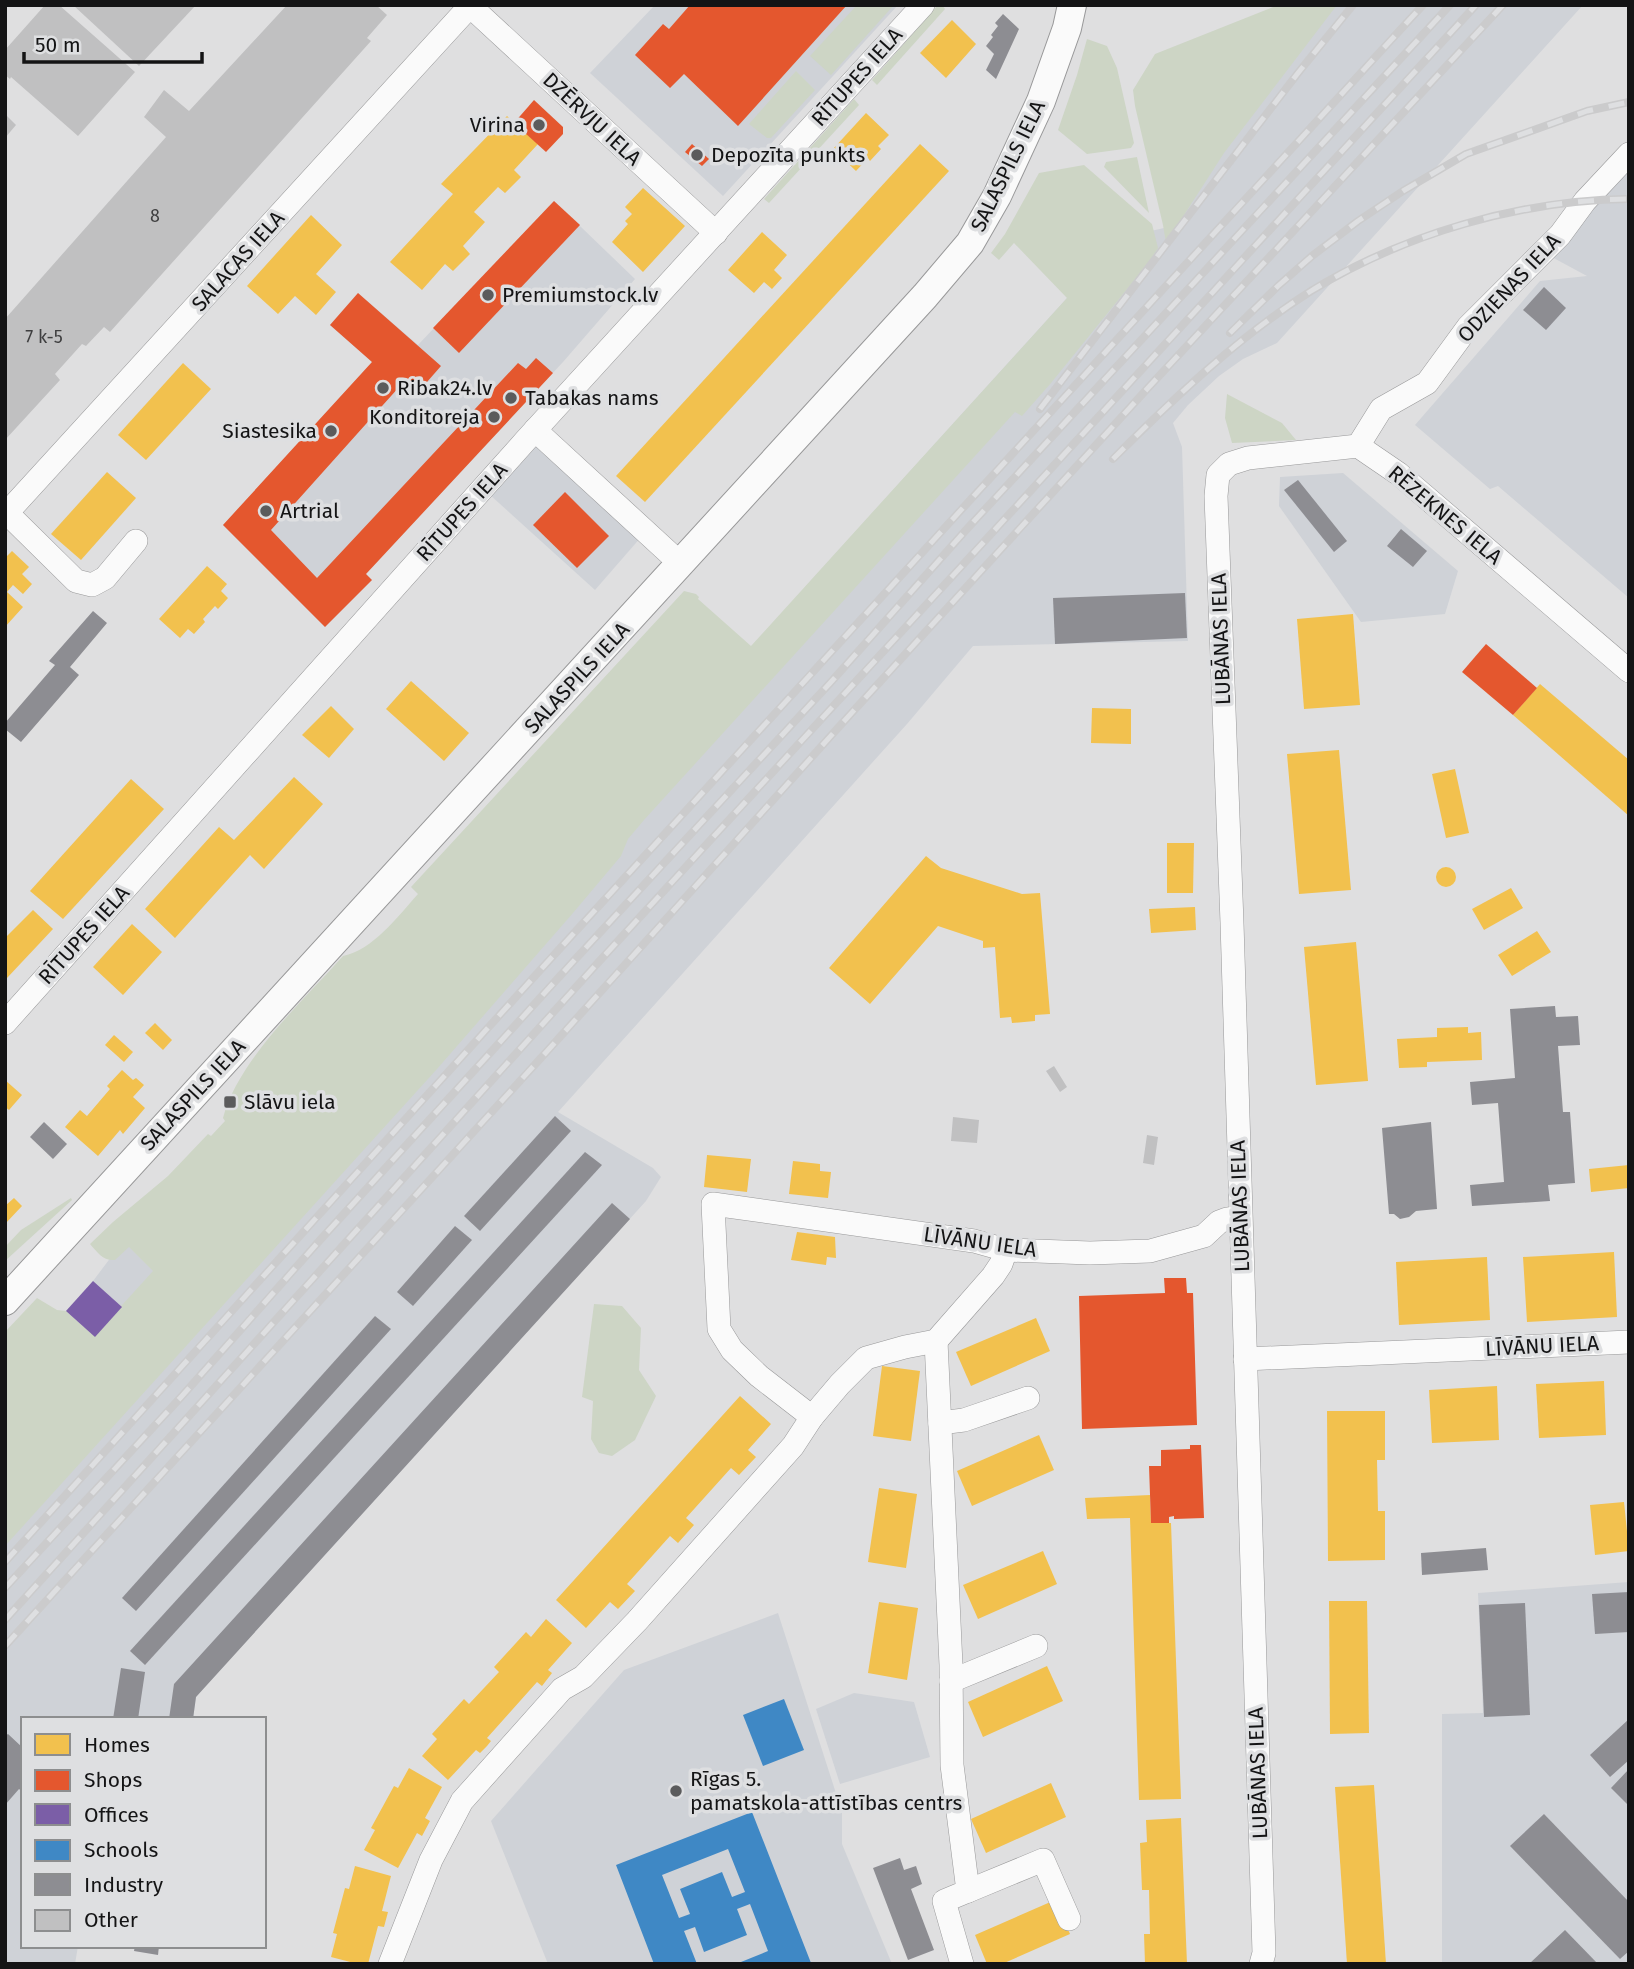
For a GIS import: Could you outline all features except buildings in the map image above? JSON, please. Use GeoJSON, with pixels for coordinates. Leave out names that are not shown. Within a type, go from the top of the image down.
{"type":"FeatureCollection","features":[{"type":"Feature","properties":{"kind":"street","name":"RĪTUPES IELA"},"geometry":{"type":"LineString","coordinates":[[5,1023],[536,429],[923,5]]}},
{"type":"Feature","properties":{"kind":"street","name":"SALASPILS IELA"},"geometry":{"type":"LineString","coordinates":[[5,1301],[681,564],[970,243],[997,196],[1041,101],[1067,28],[1072,5]]}},
{"type":"Feature","properties":{"kind":"street","name":"DZĒRVJU IELA"},"geometry":{"type":"LineString","coordinates":[[469,6],[716,233]]}},
{"type":"Feature","properties":{"kind":"street","name":"SALACAS IELA"},"geometry":{"type":"LineString","coordinates":[[6,514],[469,6]]}},
{"type":"Feature","properties":{"kind":"street","name":"ODZIENAS IELA"},"geometry":{"type":"LineString","coordinates":[[1358,446],[1381,408],[1427,383],[1468,327],[1559,235],[1585,201],[1629,154]]}},
{"type":"Feature","properties":{"kind":"street"},"geometry":{"type":"LineString","coordinates":[[536,429],[681,564]]}},
{"type":"Feature","properties":{"kind":"street","name":"LUBĀNAS IELA"},"geometry":{"type":"LineString","coordinates":[[1264,1960],[1216,496],[1218,475],[1229,464],[1248,458],[1358,446]]}},
{"type":"Feature","properties":{"kind":"street","name":"RĒZEKNES IELA"},"geometry":{"type":"LineString","coordinates":[[1358,446],[1399,474],[1629,671]]}},
{"type":"Feature","properties":{"kind":"street"},"geometry":{"type":"LineString","coordinates":[[6,514],[76,581],[92,585],[105,578],[136,541]]}},
{"type":"Feature","properties":{"kind":"street","name":"LĪVĀNU IELA"},"geometry":{"type":"LineString","coordinates":[[812,1417],[732,1350],[719,1328],[713,1205],[974,1241],[1006,1250],[1090,1253],[1150,1251],[1204,1236],[1219,1223],[1240,1217]]}},
{"type":"Feature","properties":{"kind":"street"},"geometry":{"type":"LineString","coordinates":[[390,1964],[431,1860],[462,1801],[562,1689],[583,1677],[637,1621],[793,1446],[812,1417],[840,1384],[866,1358],[936,1341],[993,1276],[1006,1250]]}},
{"type":"Feature","properties":{"kind":"street"},"geometry":{"type":"LineString","coordinates":[[936,1341],[951,1681],[952,1765],[968,1891]]}},
{"type":"Feature","properties":{"kind":"street","name":"LĪVĀNU IELA"},"geometry":{"type":"LineString","coordinates":[[1245,1359],[1629,1342]]}},
{"type":"Feature","properties":{"kind":"street"},"geometry":{"type":"LineString","coordinates":[[940,1423],[964,1420],[1028,1398]]}},
{"type":"Feature","properties":{"kind":"street"},"geometry":{"type":"LineString","coordinates":[[951,1681],[1036,1646]]}},
{"type":"Feature","properties":{"kind":"street"},"geometry":{"type":"LineString","coordinates":[[962,1964],[944,1900],[1043,1860],[1069,1919]]}},
{"type":"Feature","properties":{"kind":"shaded area"},"geometry":{"type":"Polygon","coordinates":[[[655,5],[898,5],[723,196],[590,73],[655,5]]]}},
{"type":"Feature","properties":{"kind":"shaded area"},"geometry":{"type":"Polygon","coordinates":[[[1313,5],[1583,5],[1277,343],[1243,359],[1219,376],[1173,423],[1182,447],[1188,641],[973,646],[907,724],[558,1112],[653,1168],[661,1177],[646,1201],[196,1697],[193,1717],[21,1717],[21,1948],[78,1948],[75,1964],[5,1964],[5,1428],[85,1328],[66,1311],[130,1232],[751,647],[1067,298],[1151,231],[1164,228],[1313,5]]]}},
{"type":"Feature","properties":{"kind":"shaded area"},"geometry":{"type":"Polygon","coordinates":[[[1629,166],[1629,598],[1498,486],[1490,489],[1415,425],[1540,281],[1587,276],[1548,255],[1629,166]]]}},
{"type":"Feature","properties":{"kind":"shaded area"},"geometry":{"type":"Polygon","coordinates":[[[554,201],[635,279],[563,362],[366,574],[372,580],[325,627],[223,525],[372,362],[330,325],[358,293],[418,345],[554,201]]]}},
{"type":"Feature","properties":{"kind":"shaded area"},"geometry":{"type":"Polygon","coordinates":[[[539,439],[642,536],[595,590],[489,494],[539,439]]]}},
{"type":"Feature","properties":{"kind":"shaded area"},"geometry":{"type":"Polygon","coordinates":[[[1343,473],[1458,571],[1445,614],[1361,622],[1279,506],[1280,477],[1343,473]]]}},
{"type":"Feature","properties":{"kind":"shaded area"},"geometry":{"type":"Polygon","coordinates":[[[1629,1582],[1629,1964],[1442,1964],[1442,1714],[1483,1713],[1478,1593],[1629,1582]]]}},
{"type":"Feature","properties":{"kind":"shaded area","name":"Rīgas 5. pamatskola-attīstības centrs"},"geometry":{"type":"Polygon","coordinates":[[[778,1613],[842,1812],[842,1844],[892,1964],[548,1964],[491,1821],[624,1670],[778,1613]]]}},
{"type":"Feature","properties":{"kind":"shaded area"},"geometry":{"type":"Polygon","coordinates":[[[854,1693],[914,1702],[930,1757],[840,1784],[816,1709],[854,1693]]]}},
{"type":"Feature","properties":{"kind":"green space"},"geometry":{"type":"Polygon","coordinates":[[[857,5],[894,5],[831,75],[810,56],[857,5]]]}},
{"type":"Feature","properties":{"kind":"green space"},"geometry":{"type":"Polygon","coordinates":[[[938,5],[945,9],[877,85],[872,80],[938,5]]]}},
{"type":"Feature","properties":{"kind":"green space"},"geometry":{"type":"Polygon","coordinates":[[[1278,5],[1337,5],[1224,153],[1166,243],[1133,90],[1155,54],[1278,5]]]}},
{"type":"Feature","properties":{"kind":"green space"},"geometry":{"type":"Polygon","coordinates":[[[1087,39],[1107,46],[1117,68],[1134,143],[1131,148],[1087,154],[1058,130],[1087,39]]]}},
{"type":"Feature","properties":{"kind":"green space"},"geometry":{"type":"Polygon","coordinates":[[[796,71],[815,90],[771,138],[767,138],[749,124],[796,71]]]}},
{"type":"Feature","properties":{"kind":"green space"},"geometry":{"type":"Polygon","coordinates":[[[854,99],[859,105],[769,203],[764,199],[854,99]]]}},
{"type":"Feature","properties":{"kind":"green space"},"geometry":{"type":"Polygon","coordinates":[[[1137,157],[1149,213],[1104,167],[1106,162],[1137,157]]]}},
{"type":"Feature","properties":{"kind":"green space"},"geometry":{"type":"Polygon","coordinates":[[[1084,165],[1152,224],[1158,248],[1149,262],[1022,416],[1015,412],[644,820],[628,839],[621,856],[437,1069],[5,1546],[5,1332],[37,1298],[57,1310],[66,1311],[94,1336],[153,1271],[129,1247],[115,1260],[111,1260],[101,1256],[90,1244],[168,1176],[208,1134],[211,1136],[225,1121],[223,1118],[231,1096],[242,1075],[291,1012],[343,956],[365,947],[393,922],[418,894],[411,887],[684,591],[696,594],[698,599],[751,646],[1067,298],[1014,243],[999,260],[991,253],[1005,234],[1039,173],[1084,165]]]}},
{"type":"Feature","properties":{"kind":"green space"},"geometry":{"type":"Polygon","coordinates":[[[1227,394],[1282,423],[1296,440],[1232,443],[1225,418],[1227,394]]]}},
{"type":"Feature","properties":{"kind":"green space"},"geometry":{"type":"Polygon","coordinates":[[[71,1198],[72,1200],[5,1261],[5,1247],[21,1230],[71,1198]]]}},
{"type":"Feature","properties":{"kind":"green space"},"geometry":{"type":"Polygon","coordinates":[[[594,1304],[622,1306],[641,1328],[639,1370],[656,1396],[635,1440],[612,1456],[599,1453],[591,1439],[593,1401],[582,1397],[594,1304]]]}},
{"type":"Feature","properties":{"kind":"railway"},"geometry":{"type":"LineString","coordinates":[[1040,409],[1353,5]]}},
{"type":"Feature","properties":{"kind":"railway"},"geometry":{"type":"LineString","coordinates":[[5,1562],[543,967],[1423,5]]}},
{"type":"Feature","properties":{"kind":"railway"},"geometry":{"type":"LineString","coordinates":[[5,1588],[182,1396],[570,965],[831,682],[966,530],[1450,5]]}},
{"type":"Feature","properties":{"kind":"railway"},"geometry":{"type":"LineString","coordinates":[[5,1620],[595,966],[1476,5]]}},
{"type":"Feature","properties":{"kind":"railway"},"geometry":{"type":"LineString","coordinates":[[5,1646],[1147,389],[1503,5]]}},
{"type":"Feature","properties":{"kind":"railway"},"geometry":{"type":"LineString","coordinates":[[1230,333],[1312,256],[1358,221],[1466,154],[1587,111],[1629,102]]}},
{"type":"Feature","properties":{"kind":"railway"},"geometry":{"type":"LineString","coordinates":[[1113,459],[1232,348],[1284,309],[1347,271],[1424,237],[1464,224],[1546,206],[1629,199]]}},
{"type":"Feature","properties":{"kind":"place","name":"Virina"},"geometry":{"type":"Point","coordinates":[539,125]}},
{"type":"Feature","properties":{"kind":"place","name":"Depozīta punkts"},"geometry":{"type":"Point","coordinates":[697,155]}},
{"type":"Feature","properties":{"kind":"place","name":"Premiumstock.lv"},"geometry":{"type":"Point","coordinates":[488,295]}},
{"type":"Feature","properties":{"kind":"place","name":"Ribak24.lv"},"geometry":{"type":"Point","coordinates":[383,388]}},
{"type":"Feature","properties":{"kind":"place","name":"Tabakas nams"},"geometry":{"type":"Point","coordinates":[511,398]}},
{"type":"Feature","properties":{"kind":"place","name":"Konditoreja"},"geometry":{"type":"Point","coordinates":[494,417]}},
{"type":"Feature","properties":{"kind":"place","name":"Siastesika"},"geometry":{"type":"Point","coordinates":[331,431]}},
{"type":"Feature","properties":{"kind":"place","name":"Artrial"},"geometry":{"type":"Point","coordinates":[266,511]}},
{"type":"Feature","properties":{"kind":"place","name":"Slāvu iela"},"geometry":{"type":"Point","coordinates":[230,1102]}},
{"type":"Feature","properties":{"kind":"place","name":"Rīgas 5. pamatskola-attīstības centrs"},"geometry":{"type":"Point","coordinates":[676,1791]}}]}
